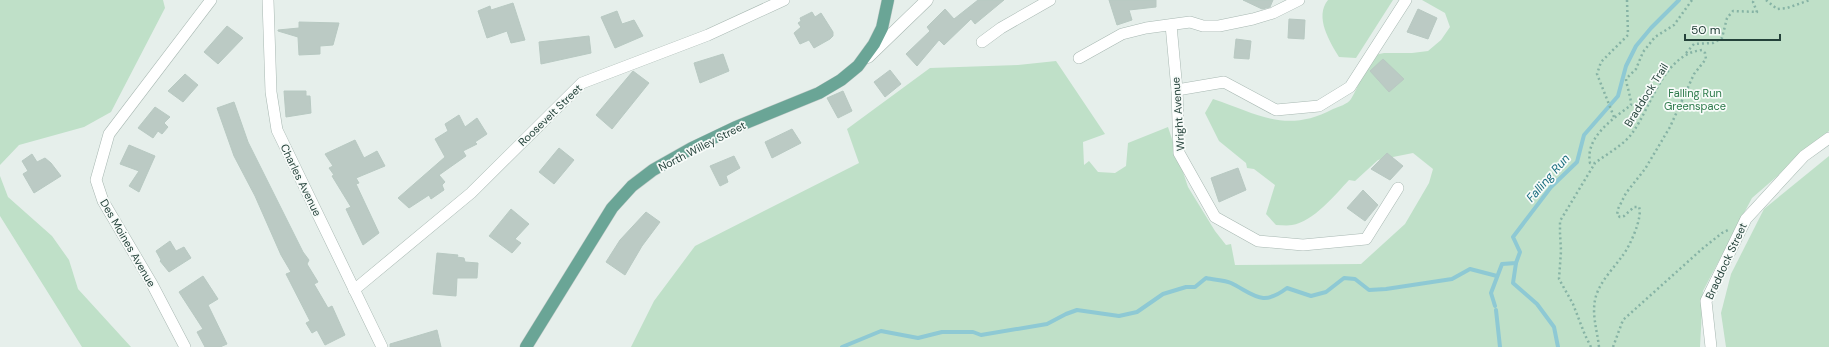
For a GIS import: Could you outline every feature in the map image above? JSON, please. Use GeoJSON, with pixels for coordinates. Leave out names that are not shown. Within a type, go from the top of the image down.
{"type":"FeatureCollection","features":[{"type":"Feature","properties":{"kind":"main road","name":"North Willey Street"},"geometry":{"type":"LineString","coordinates":[[526,347],[612,208],[632,186],[653,170],[692,148],[736,127],[819,93],[841,80],[858,66],[874,44],[882,28],[888,0]]}},
{"type":"Feature","properties":{"kind":"street","name":"Des Moines Avenue"},"geometry":{"type":"LineString","coordinates":[[184,347],[152,284],[103,201],[96,180],[109,134],[211,0]]}},
{"type":"Feature","properties":{"kind":"street","name":"Charles Avenue"},"geometry":{"type":"LineString","coordinates":[[268,0],[270,92],[277,130],[382,347]]}},
{"type":"Feature","properties":{"kind":"street","name":"Roosevelt Street"},"geometry":{"type":"LineString","coordinates":[[354,290],[471,193],[582,83],[708,34],[784,0]]}},
{"type":"Feature","properties":{"kind":"street"},"geometry":{"type":"LineString","coordinates":[[858,66],[927,0]]}},
{"type":"Feature","properties":{"kind":"street"},"geometry":{"type":"LineString","coordinates":[[982,42],[1001,28],[1050,0]]}},
{"type":"Feature","properties":{"kind":"street"},"geometry":{"type":"LineString","coordinates":[[1079,58],[1122,34],[1146,28],[1190,22],[1203,26],[1218,26],[1253,19],[1273,13],[1298,0]]}},
{"type":"Feature","properties":{"kind":"street"},"geometry":{"type":"LineString","coordinates":[[1176,90],[1224,82],[1276,110],[1319,106],[1350,87],[1399,14],[1406,0]]}},
{"type":"Feature","properties":{"kind":"street","name":"Wright Avenue"},"geometry":{"type":"LineString","coordinates":[[1171,25],[1176,90],[1178,153],[1215,217],[1258,241],[1303,245],[1366,239],[1398,188]]}},
{"type":"Feature","properties":{"kind":"street","name":"Braddock Street"},"geometry":{"type":"LineString","coordinates":[[1711,347],[1706,301],[1744,223],[1804,156],[1829,138]]}},
{"type":"Feature","properties":{"kind":"path"},"geometry":{"type":"LineString","coordinates":[[1614,117],[1596,74],[1601,62],[1628,35],[1626,13],[1627,0]]}},
{"type":"Feature","properties":{"kind":"path","name":"Braddock Trail"},"geometry":{"type":"LineString","coordinates":[[1692,0],[1674,26],[1655,37],[1643,52],[1636,69],[1626,79],[1627,88],[1631,98],[1631,105],[1614,117],[1604,127],[1590,147],[1588,155],[1590,163],[1595,163],[1630,136],[1664,78],[1694,44],[1713,43],[1722,38],[1727,18],[1733,11],[1739,10],[1755,13],[1758,12],[1753,2],[1754,0]]}},
{"type":"Feature","properties":{"kind":"path"},"geometry":{"type":"LineString","coordinates":[[1766,0],[1777,9],[1787,8],[1810,0]]}},
{"type":"Feature","properties":{"kind":"path"},"geometry":{"type":"LineString","coordinates":[[1599,347],[1593,308],[1597,294],[1608,274],[1624,254],[1638,224],[1641,212],[1639,207],[1634,207],[1624,216],[1620,217],[1618,215],[1618,208],[1626,193],[1645,169],[1670,127],[1694,74],[1706,59],[1705,53],[1702,50],[1683,55]]}},
{"type":"Feature","properties":{"kind":"path"},"geometry":{"type":"LineString","coordinates":[[1591,347],[1573,304],[1559,279],[1561,251],[1560,221],[1595,163]]}},
{"type":"Feature","properties":{"kind":"path"},"geometry":{"type":"LineString","coordinates":[[1613,347],[1623,320],[1722,233],[1744,223]]}},
{"type":"Feature","properties":{"kind":"green space"},"geometry":{"type":"Polygon","coordinates":[[[0,0],[163,0],[165,8],[111,112],[84,127],[19,145],[0,165],[0,0]]]}},
{"type":"Feature","properties":{"kind":"green space"},"geometry":{"type":"Polygon","coordinates":[[[1328,0],[1393,0],[1356,58],[1339,57],[1328,37],[1323,22],[1323,14],[1324,7],[1328,0]]]}},
{"type":"Feature","properties":{"kind":"green space","name":"Falling Run Greenspace"},"geometry":{"type":"Polygon","coordinates":[[[1422,0],[1829,0],[1829,131],[1752,198],[1703,291],[1700,347],[631,347],[654,301],[695,246],[859,163],[847,129],[930,68],[1018,65],[1056,61],[1105,134],[1083,142],[1084,165],[1089,161],[1098,172],[1115,173],[1126,166],[1128,143],[1168,127],[1188,187],[1215,231],[1226,245],[1231,244],[1235,265],[1361,264],[1405,224],[1429,183],[1433,169],[1413,153],[1378,160],[1355,181],[1349,180],[1323,207],[1308,219],[1292,225],[1276,225],[1266,214],[1275,185],[1254,169],[1247,168],[1246,163],[1219,141],[1205,113],[1213,99],[1258,115],[1286,121],[1301,120],[1316,116],[1345,104],[1350,101],[1354,94],[1370,56],[1384,53],[1412,53],[1428,51],[1441,40],[1450,27],[1445,13],[1422,0]]]}},
{"type":"Feature","properties":{"kind":"green space"},"geometry":{"type":"Polygon","coordinates":[[[1829,156],[1829,347],[1726,347],[1721,313],[1731,274],[1764,209],[1829,156]]]}},
{"type":"Feature","properties":{"kind":"green space"},"geometry":{"type":"Polygon","coordinates":[[[0,176],[8,197],[52,236],[69,260],[78,289],[131,347],[82,347],[0,216],[0,176]]]}},
{"type":"Feature","properties":{"kind":"building"},"geometry":{"type":"Polygon","coordinates":[[[978,0],[1004,0],[975,24],[971,19],[944,45],[939,40],[917,66],[906,54],[930,31],[927,27],[945,9],[954,19],[978,0]]]}},
{"type":"Feature","properties":{"kind":"building"},"geometry":{"type":"Polygon","coordinates":[[[1109,0],[1156,0],[1156,7],[1129,10],[1132,20],[1117,25],[1109,0]]]}},
{"type":"Feature","properties":{"kind":"building"},"geometry":{"type":"Polygon","coordinates":[[[1243,0],[1273,0],[1270,7],[1262,9],[1243,0]]]}},
{"type":"Feature","properties":{"kind":"building"},"geometry":{"type":"Polygon","coordinates":[[[513,3],[525,40],[511,43],[507,31],[487,38],[478,11],[490,6],[491,10],[513,3]]]}},
{"type":"Feature","properties":{"kind":"building"},"geometry":{"type":"Polygon","coordinates":[[[1418,9],[1437,18],[1428,39],[1407,32],[1418,9]]]}},
{"type":"Feature","properties":{"kind":"building"},"geometry":{"type":"Polygon","coordinates":[[[617,11],[622,24],[634,20],[643,36],[615,48],[601,17],[617,11]]]}},
{"type":"Feature","properties":{"kind":"building"},"geometry":{"type":"Polygon","coordinates":[[[812,12],[815,17],[821,13],[833,32],[833,36],[830,39],[814,48],[809,40],[800,44],[794,33],[801,27],[798,23],[801,21],[800,18],[812,12]]]}},
{"type":"Feature","properties":{"kind":"building"},"geometry":{"type":"Polygon","coordinates":[[[1289,19],[1305,20],[1304,39],[1288,38],[1289,19]]]}},
{"type":"Feature","properties":{"kind":"building"},"geometry":{"type":"Polygon","coordinates":[[[299,22],[339,23],[333,45],[320,46],[320,54],[299,55],[298,37],[278,30],[299,28],[299,22]]]}},
{"type":"Feature","properties":{"kind":"building"},"geometry":{"type":"Polygon","coordinates":[[[227,26],[243,38],[218,64],[204,52],[227,26]]]}},
{"type":"Feature","properties":{"kind":"building"},"geometry":{"type":"Polygon","coordinates":[[[589,36],[591,53],[541,64],[539,42],[589,36]]]}},
{"type":"Feature","properties":{"kind":"building"},"geometry":{"type":"Polygon","coordinates":[[[1236,39],[1251,41],[1249,59],[1234,58],[1236,39]]]}},
{"type":"Feature","properties":{"kind":"building"},"geometry":{"type":"Polygon","coordinates":[[[723,54],[729,71],[700,83],[694,63],[723,54]]]}},
{"type":"Feature","properties":{"kind":"building"},"geometry":{"type":"Polygon","coordinates":[[[1383,59],[1404,79],[1389,92],[1370,71],[1383,59]]]}},
{"type":"Feature","properties":{"kind":"building"},"geometry":{"type":"Polygon","coordinates":[[[890,70],[901,84],[885,97],[874,82],[890,70]]]}},
{"type":"Feature","properties":{"kind":"building"},"geometry":{"type":"Polygon","coordinates":[[[633,71],[649,83],[612,129],[596,115],[633,71]]]}},
{"type":"Feature","properties":{"kind":"building"},"geometry":{"type":"Polygon","coordinates":[[[185,74],[198,85],[183,102],[168,91],[185,74]]]}},
{"type":"Feature","properties":{"kind":"building"},"geometry":{"type":"Polygon","coordinates":[[[284,91],[306,91],[306,96],[310,96],[311,113],[286,117],[284,91]]]}},
{"type":"Feature","properties":{"kind":"building"},"geometry":{"type":"Polygon","coordinates":[[[843,91],[852,111],[838,118],[827,98],[843,91]]]}},
{"type":"Feature","properties":{"kind":"building"},"geometry":{"type":"Polygon","coordinates":[[[234,102],[248,142],[303,252],[309,260],[307,264],[318,282],[314,284],[328,308],[332,306],[345,335],[325,345],[317,330],[312,333],[306,323],[310,321],[286,274],[291,272],[281,255],[255,196],[234,156],[217,108],[234,102]]]}},
{"type":"Feature","properties":{"kind":"building"},"geometry":{"type":"Polygon","coordinates":[[[155,107],[170,117],[164,123],[168,127],[162,134],[158,131],[153,138],[138,128],[155,107]]]}},
{"type":"Feature","properties":{"kind":"building"},"geometry":{"type":"Polygon","coordinates":[[[459,115],[465,127],[477,118],[487,134],[475,142],[477,144],[463,151],[466,156],[439,175],[445,182],[442,185],[444,190],[431,199],[429,195],[409,208],[398,198],[445,157],[435,139],[448,131],[445,124],[459,115]]]}},
{"type":"Feature","properties":{"kind":"building"},"geometry":{"type":"Polygon","coordinates":[[[792,129],[801,143],[772,158],[765,142],[792,129]]]}},
{"type":"Feature","properties":{"kind":"building"},"geometry":{"type":"Polygon","coordinates":[[[355,140],[364,158],[377,151],[385,166],[356,178],[359,183],[356,184],[379,233],[363,245],[346,209],[351,207],[332,176],[334,175],[329,168],[333,166],[325,154],[355,140]]]}},
{"type":"Feature","properties":{"kind":"building"},"geometry":{"type":"Polygon","coordinates":[[[129,145],[155,156],[139,192],[129,186],[139,171],[120,164],[129,145]]]}},
{"type":"Feature","properties":{"kind":"building"},"geometry":{"type":"Polygon","coordinates":[[[559,148],[574,160],[554,184],[539,172],[559,148]]]}},
{"type":"Feature","properties":{"kind":"building"},"geometry":{"type":"Polygon","coordinates":[[[1387,153],[1403,166],[1390,180],[1371,169],[1387,153]]]}},
{"type":"Feature","properties":{"kind":"building"},"geometry":{"type":"Polygon","coordinates":[[[32,154],[37,162],[45,158],[61,176],[34,193],[23,174],[28,171],[22,161],[32,154]]]}},
{"type":"Feature","properties":{"kind":"building"},"geometry":{"type":"Polygon","coordinates":[[[734,156],[740,168],[726,176],[728,182],[720,186],[710,166],[734,156]]]}},
{"type":"Feature","properties":{"kind":"building"},"geometry":{"type":"Polygon","coordinates":[[[1238,168],[1246,190],[1219,202],[1211,178],[1238,168]]]}},
{"type":"Feature","properties":{"kind":"building"},"geometry":{"type":"Polygon","coordinates":[[[1363,190],[1378,205],[1365,221],[1347,208],[1363,190]]]}},
{"type":"Feature","properties":{"kind":"building"},"geometry":{"type":"Polygon","coordinates":[[[511,209],[529,224],[515,239],[521,243],[512,253],[489,236],[511,209]]]}},
{"type":"Feature","properties":{"kind":"building"},"geometry":{"type":"Polygon","coordinates":[[[646,212],[660,222],[642,246],[625,275],[606,262],[620,240],[646,212]]]}},
{"type":"Feature","properties":{"kind":"building"},"geometry":{"type":"Polygon","coordinates":[[[170,241],[176,251],[184,247],[191,258],[169,272],[160,261],[161,260],[156,251],[170,241]]]}},
{"type":"Feature","properties":{"kind":"building"},"geometry":{"type":"Polygon","coordinates":[[[437,253],[458,255],[457,257],[464,258],[465,262],[478,263],[477,278],[457,278],[456,296],[433,294],[437,253]]]}},
{"type":"Feature","properties":{"kind":"building"},"geometry":{"type":"Polygon","coordinates":[[[203,276],[218,299],[208,305],[227,344],[220,347],[205,347],[197,332],[203,329],[179,292],[203,276]]]}},
{"type":"Feature","properties":{"kind":"building"},"geometry":{"type":"Polygon","coordinates":[[[437,330],[441,347],[390,347],[390,344],[437,330]]]}},
{"type":"Feature","properties":{"kind":"waterway","name":"Falling Run"},"geometry":{"type":"LineString","coordinates":[[1495,306],[1491,293],[1502,264],[1516,263],[1520,252],[1513,237],[1551,187],[1577,162],[1584,135],[1618,96],[1626,66],[1636,46],[1651,28],[1679,0]]}},
{"type":"Feature","properties":{"kind":"waterway"},"geometry":{"type":"LineString","coordinates":[[1516,263],[1513,283],[1537,304],[1554,327],[1558,347]]}},
{"type":"Feature","properties":{"kind":"waterway"},"geometry":{"type":"LineString","coordinates":[[842,347],[881,331],[918,338],[942,332],[973,332],[981,335],[1047,324],[1077,310],[1119,316],[1137,312],[1163,294],[1186,287],[1195,287],[1206,278],[1231,283],[1253,295],[1265,298],[1278,294],[1287,288],[1311,296],[1326,292],[1344,278],[1355,279],[1369,290],[1386,289],[1452,279],[1470,269],[1497,276]]}},
{"type":"Feature","properties":{"kind":"waterway","name":"Falling Run"},"geometry":{"type":"LineString","coordinates":[[1496,310],[1500,347]]}}]}
